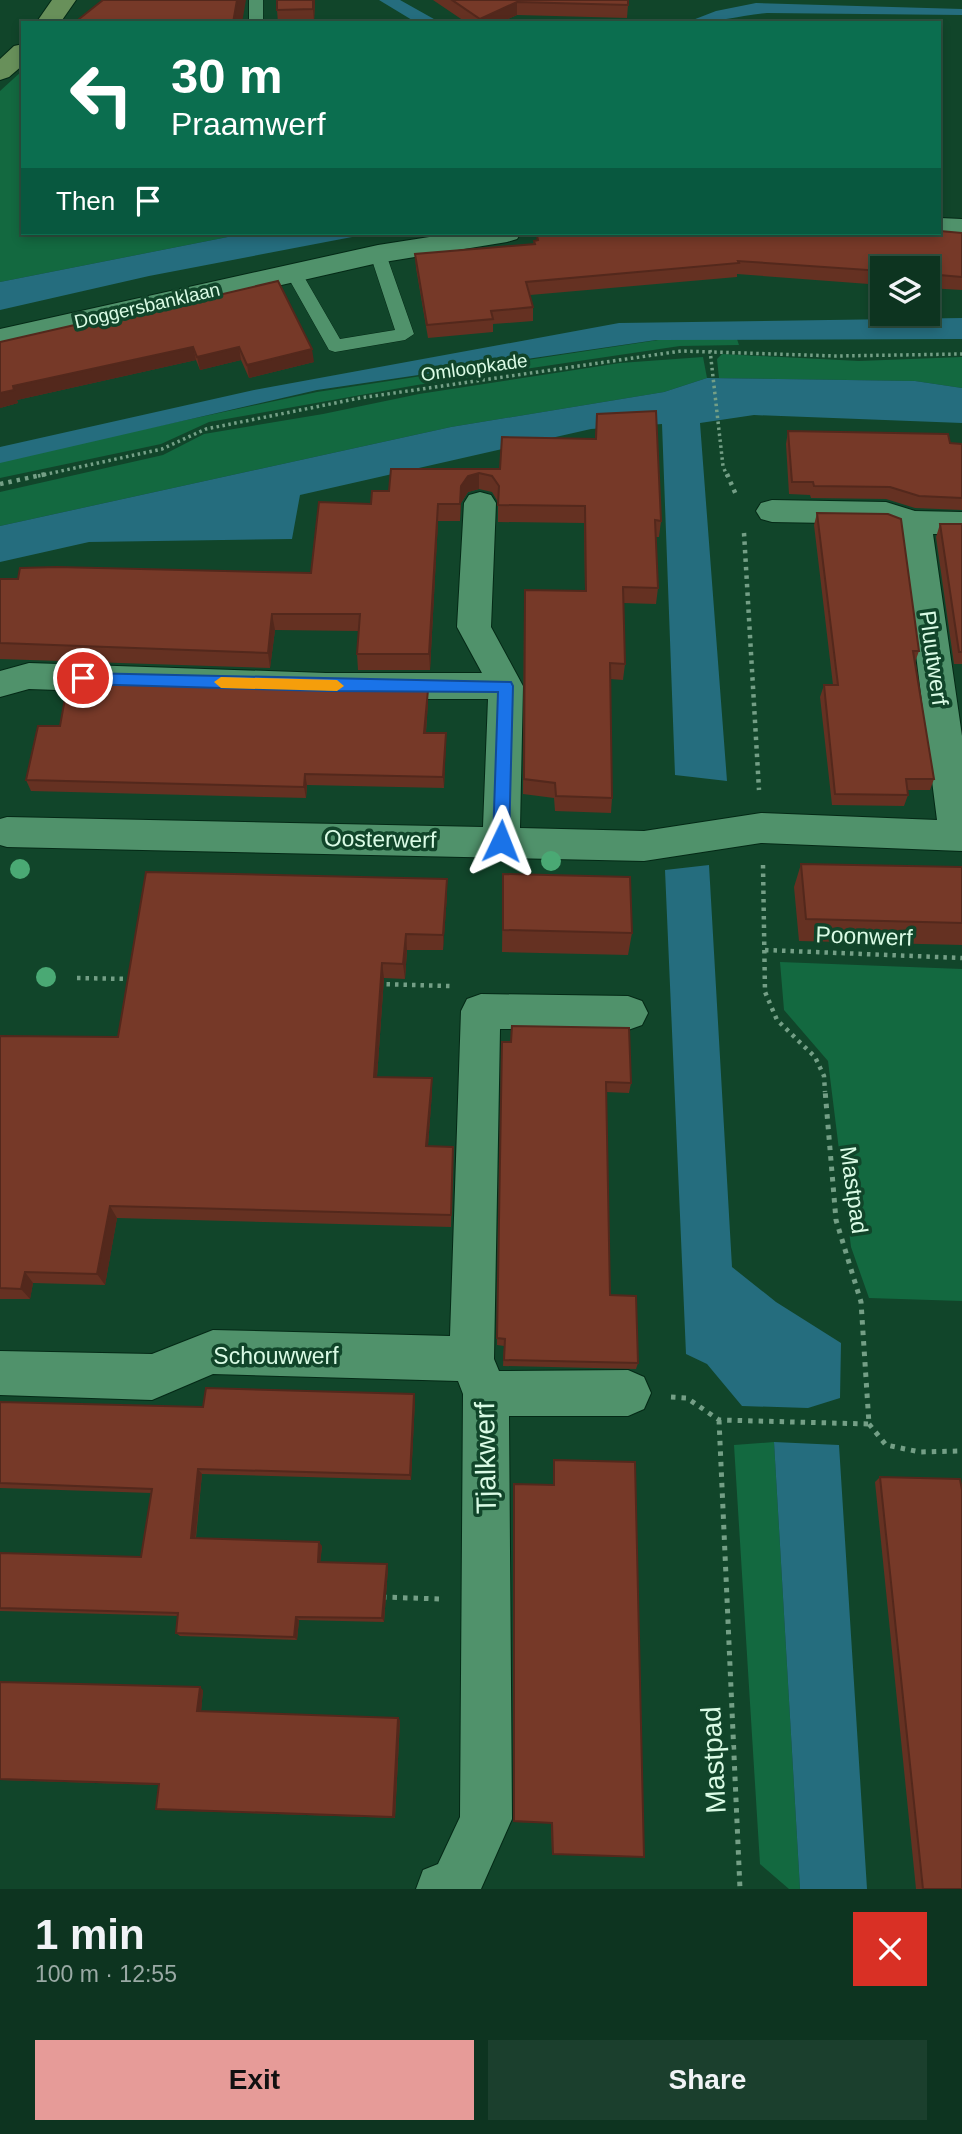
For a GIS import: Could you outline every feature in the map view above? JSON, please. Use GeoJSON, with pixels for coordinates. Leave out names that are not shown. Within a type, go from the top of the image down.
{"type":"FeatureCollection","features":[{"type":"Feature","properties":{"kind":"main road"},"geometry":{"type":"LineString","coordinates":[[49,21],[64,0]]}},
{"type":"Feature","properties":{"kind":"main road"},"geometry":{"type":"LineString","coordinates":[[0,72],[21,53]]}},
{"type":"Feature","properties":{"kind":"street"},"geometry":{"type":"LineString","coordinates":[[941,227],[962,228]]}},
{"type":"Feature","properties":{"kind":"street","name":"Doggersbanklaan"},"geometry":{"type":"LineString","coordinates":[[0,339],[378,254],[495,235]]}},
{"type":"Feature","properties":{"kind":"street"},"geometry":{"type":"LineString","coordinates":[[480,503],[474,627],[506,686],[501,841]]}},
{"type":"Feature","properties":{"kind":"street"},"geometry":{"type":"LineString","coordinates":[[758,517],[886,513],[915,522],[962,523]]}},
{"type":"Feature","properties":{"kind":"street","name":"Pluutwerf"},"geometry":{"type":"LineString","coordinates":[[915,522],[960,836]]}},
{"type":"Feature","properties":{"kind":"street"},"geometry":{"type":"LineString","coordinates":[[0,684],[29,676],[326,685],[506,686]]}},
{"type":"Feature","properties":{"kind":"street","name":"Oosterwerf"},"geometry":{"type":"LineString","coordinates":[[3,839],[501,841],[644,846],[761,828],[960,836]]}},
{"type":"Feature","properties":{"kind":"street"},"geometry":{"type":"LineString","coordinates":[[481,1011],[628,1013]]}},
{"type":"Feature","properties":{"kind":"street","name":"Tjalkwerf"},"geometry":{"type":"LineString","coordinates":[[442,1889],[456,1885],[486,1819],[486,1601],[479,1376],[481,1011]]}},
{"type":"Feature","properties":{"kind":"street","name":"Schouwwerf"},"geometry":{"type":"LineString","coordinates":[[0,1373],[152,1377],[213,1352],[479,1376],[628,1393]]}},
{"type":"Feature","properties":{"kind":"lane"},"geometry":{"type":"LineString","coordinates":[[256,0],[256,21]]}},
{"type":"Feature","properties":{"kind":"lane"},"geometry":{"type":"LineString","coordinates":[[293,272],[335,346],[405,334],[378,254]]}},
{"type":"Feature","properties":{"kind":"path","name":"Omloopkade"},"geometry":{"type":"LineString","coordinates":[[0,484],[162,449],[206,429],[360,398],[681,351],[836,356],[962,354]]}},
{"type":"Feature","properties":{"kind":"path"},"geometry":{"type":"LineString","coordinates":[[710,351],[723,466],[737,499]]}},
{"type":"Feature","properties":{"kind":"path","name":"Mastpad"},"geometry":{"type":"LineString","coordinates":[[758,517],[765,992],[777,1020],[815,1057],[824,1076],[836,1220],[861,1302],[869,1424]]}},
{"type":"Feature","properties":{"kind":"path","name":"Poonwerf"},"geometry":{"type":"LineString","coordinates":[[765,950],[962,958]]}},
{"type":"Feature","properties":{"kind":"path"},"geometry":{"type":"LineString","coordinates":[[77,978],[132,979]]}},
{"type":"Feature","properties":{"kind":"path"},"geometry":{"type":"LineString","coordinates":[[365,984],[460,986],[481,1011]]}},
{"type":"Feature","properties":{"kind":"path"},"geometry":{"type":"LineString","coordinates":[[628,1393],[687,1398],[719,1420],[869,1424],[886,1446],[920,1452],[962,1451]]}},
{"type":"Feature","properties":{"kind":"path","name":"Mastpad"},"geometry":{"type":"LineString","coordinates":[[719,1420],[740,1889]]}},
{"type":"Feature","properties":{"kind":"path"},"geometry":{"type":"LineString","coordinates":[[375,1597],[486,1601]]}},
{"type":"Feature","properties":{"kind":"green space"},"geometry":{"type":"Polygon","coordinates":[[[21,72],[21,235],[238,235],[0,282],[0,91],[21,72]]]}},
{"type":"Feature","properties":{"kind":"green space"},"geometry":{"type":"Polygon","coordinates":[[[704,333],[736,336],[739,345],[680,346],[417,385],[209,422],[161,444],[0,478],[0,460],[317,392],[704,333]]]}},
{"type":"Feature","properties":{"kind":"green space"},"geometry":{"type":"Polygon","coordinates":[[[722,354],[859,361],[962,357],[962,388],[915,381],[719,378],[717,359],[722,354]]]}},
{"type":"Feature","properties":{"kind":"green space"},"geometry":{"type":"Polygon","coordinates":[[[703,357],[707,378],[664,392],[451,427],[0,526],[0,492],[163,455],[204,434],[323,414],[419,394],[620,363],[703,357]]]}},
{"type":"Feature","properties":{"kind":"green space"},"geometry":{"type":"Polygon","coordinates":[[[780,962],[962,969],[962,1301],[869,1298],[851,1247],[828,1061],[784,1010],[780,962]]]}},
{"type":"Feature","properties":{"kind":"green space"},"geometry":{"type":"Polygon","coordinates":[[[774,1442],[800,1889],[789,1889],[760,1864],[734,1445],[774,1442]]]}},
{"type":"Feature","properties":{"kind":"water"},"geometry":{"type":"Polygon","coordinates":[[[379,0],[400,0],[437,21],[414,21],[379,0]]]}},
{"type":"Feature","properties":{"kind":"water"},"geometry":{"type":"Polygon","coordinates":[[[756,3],[962,9],[962,15],[767,13],[716,21],[690,21],[716,11],[756,3]]]}},
{"type":"Feature","properties":{"kind":"water"},"geometry":{"type":"Polygon","coordinates":[[[238,235],[363,235],[149,276],[0,310],[0,282],[238,235]]]}},
{"type":"Feature","properties":{"kind":"water"},"geometry":{"type":"Polygon","coordinates":[[[940,318],[962,318],[962,339],[656,340],[317,390],[0,463],[0,447],[254,390],[619,323],[870,319],[870,326],[940,326],[940,318]]]}},
{"type":"Feature","properties":{"kind":"water"},"geometry":{"type":"Polygon","coordinates":[[[707,378],[915,381],[962,388],[962,423],[754,415],[700,423],[727,781],[675,775],[662,424],[591,429],[300,495],[292,539],[89,542],[0,562],[0,526],[451,427],[664,392],[707,378]]]}},
{"type":"Feature","properties":{"kind":"water"},"geometry":{"type":"Polygon","coordinates":[[[709,865],[732,1267],[776,1302],[841,1343],[840,1398],[808,1408],[742,1406],[707,1364],[686,1354],[665,870],[709,865]]]}},
{"type":"Feature","properties":{"kind":"water"},"geometry":{"type":"Polygon","coordinates":[[[774,1442],[839,1445],[867,1889],[800,1889],[774,1442]]]}},
{"type":"Feature","properties":{"kind":"building"},"geometry":{"type":"Polygon","coordinates":[[[103,0],[237,0],[233,21],[79,19],[103,0]]]}},
{"type":"Feature","properties":{"kind":"building"},"geometry":{"type":"Polygon","coordinates":[[[277,0],[313,0],[313,9],[277,10],[277,0]]]}},
{"type":"Feature","properties":{"kind":"building"},"geometry":{"type":"Polygon","coordinates":[[[452,0],[628,0],[628,5],[517,2],[480,19],[452,0]]]}},
{"type":"Feature","properties":{"kind":"building"},"geometry":{"type":"Polygon","coordinates":[[[941,231],[962,233],[962,277],[940,275],[940,256],[870,256],[870,270],[738,261],[739,263],[526,282],[533,307],[491,311],[493,319],[427,325],[415,254],[535,244],[534,241],[538,240],[537,236],[542,235],[941,235],[941,231]]]}},
{"type":"Feature","properties":{"kind":"building"},"geometry":{"type":"Polygon","coordinates":[[[278,281],[312,349],[247,365],[239,347],[197,357],[193,347],[13,386],[14,390],[0,393],[0,342],[278,281]]]}},
{"type":"Feature","properties":{"kind":"building"},"geometry":{"type":"Polygon","coordinates":[[[656,411],[661,521],[655,520],[658,588],[623,587],[625,664],[610,663],[612,798],[556,796],[555,783],[524,779],[525,590],[586,591],[585,506],[498,505],[499,486],[492,476],[479,473],[468,476],[461,486],[460,504],[438,504],[429,654],[357,654],[360,614],[272,614],[268,653],[0,643],[0,579],[18,579],[20,568],[311,573],[319,502],[371,504],[372,491],[389,491],[391,469],[500,469],[502,437],[596,439],[597,414],[656,411]]]}},
{"type":"Feature","properties":{"kind":"building"},"geometry":{"type":"Polygon","coordinates":[[[788,431],[948,434],[950,443],[962,444],[962,498],[919,496],[890,487],[814,486],[813,482],[792,482],[788,431]]]}},
{"type":"Feature","properties":{"kind":"building"},"geometry":{"type":"Polygon","coordinates":[[[817,513],[888,514],[901,519],[919,651],[913,651],[934,779],[906,779],[908,795],[835,794],[824,685],[838,685],[817,513]]]}},
{"type":"Feature","properties":{"kind":"building"},"geometry":{"type":"Polygon","coordinates":[[[940,524],[962,524],[962,652],[959,652],[940,524]]]}},
{"type":"Feature","properties":{"kind":"building"},"geometry":{"type":"Polygon","coordinates":[[[68,682],[324,690],[428,690],[424,733],[446,733],[443,777],[305,774],[304,787],[26,780],[38,726],[60,726],[68,682]]]}},
{"type":"Feature","properties":{"kind":"building"},"geometry":{"type":"Polygon","coordinates":[[[801,864],[962,867],[962,923],[806,919],[801,864]]]}},
{"type":"Feature","properties":{"kind":"building"},"geometry":{"type":"Polygon","coordinates":[[[146,872],[447,879],[443,935],[406,934],[403,964],[382,963],[374,1077],[432,1078],[426,1146],[453,1147],[451,1215],[110,1206],[97,1274],[25,1272],[21,1289],[0,1288],[0,1036],[118,1037],[146,872]]]}},
{"type":"Feature","properties":{"kind":"building"},"geometry":{"type":"Polygon","coordinates":[[[503,874],[630,877],[632,933],[503,930],[503,874]]]}},
{"type":"Feature","properties":{"kind":"building"},"geometry":{"type":"Polygon","coordinates":[[[512,1026],[629,1028],[631,1083],[606,1082],[610,1295],[636,1296],[638,1363],[504,1360],[505,1339],[497,1338],[502,1042],[511,1042],[512,1026]]]}},
{"type":"Feature","properties":{"kind":"building"},"geometry":{"type":"Polygon","coordinates":[[[206,1388],[414,1394],[410,1475],[198,1469],[191,1538],[319,1542],[318,1562],[387,1564],[382,1618],[296,1617],[294,1637],[176,1633],[178,1613],[0,1608],[0,1553],[141,1557],[152,1489],[0,1483],[0,1402],[203,1407],[206,1388]]]}},
{"type":"Feature","properties":{"kind":"building"},"geometry":{"type":"Polygon","coordinates":[[[554,1460],[635,1462],[644,1857],[553,1854],[552,1823],[514,1821],[514,1484],[554,1485],[554,1460]]]}},
{"type":"Feature","properties":{"kind":"building"},"geometry":{"type":"Polygon","coordinates":[[[880,1477],[960,1479],[962,1889],[923,1889],[880,1477]]]}},
{"type":"Feature","properties":{"kind":"building"},"geometry":{"type":"Polygon","coordinates":[[[0,1682],[200,1687],[197,1711],[398,1718],[393,1817],[156,1809],[159,1784],[0,1779],[0,1682]]]}},
{"type":"Feature","properties":{"kind":"slow traffic"},"geometry":{"type":"LineString","coordinates":[[221,682],[337,686]]}},
{"type":"Feature","properties":{"kind":"route"},"geometry":{"type":"LineString","coordinates":[[83,678],[326,685],[506,686],[501,841]]}}]}
